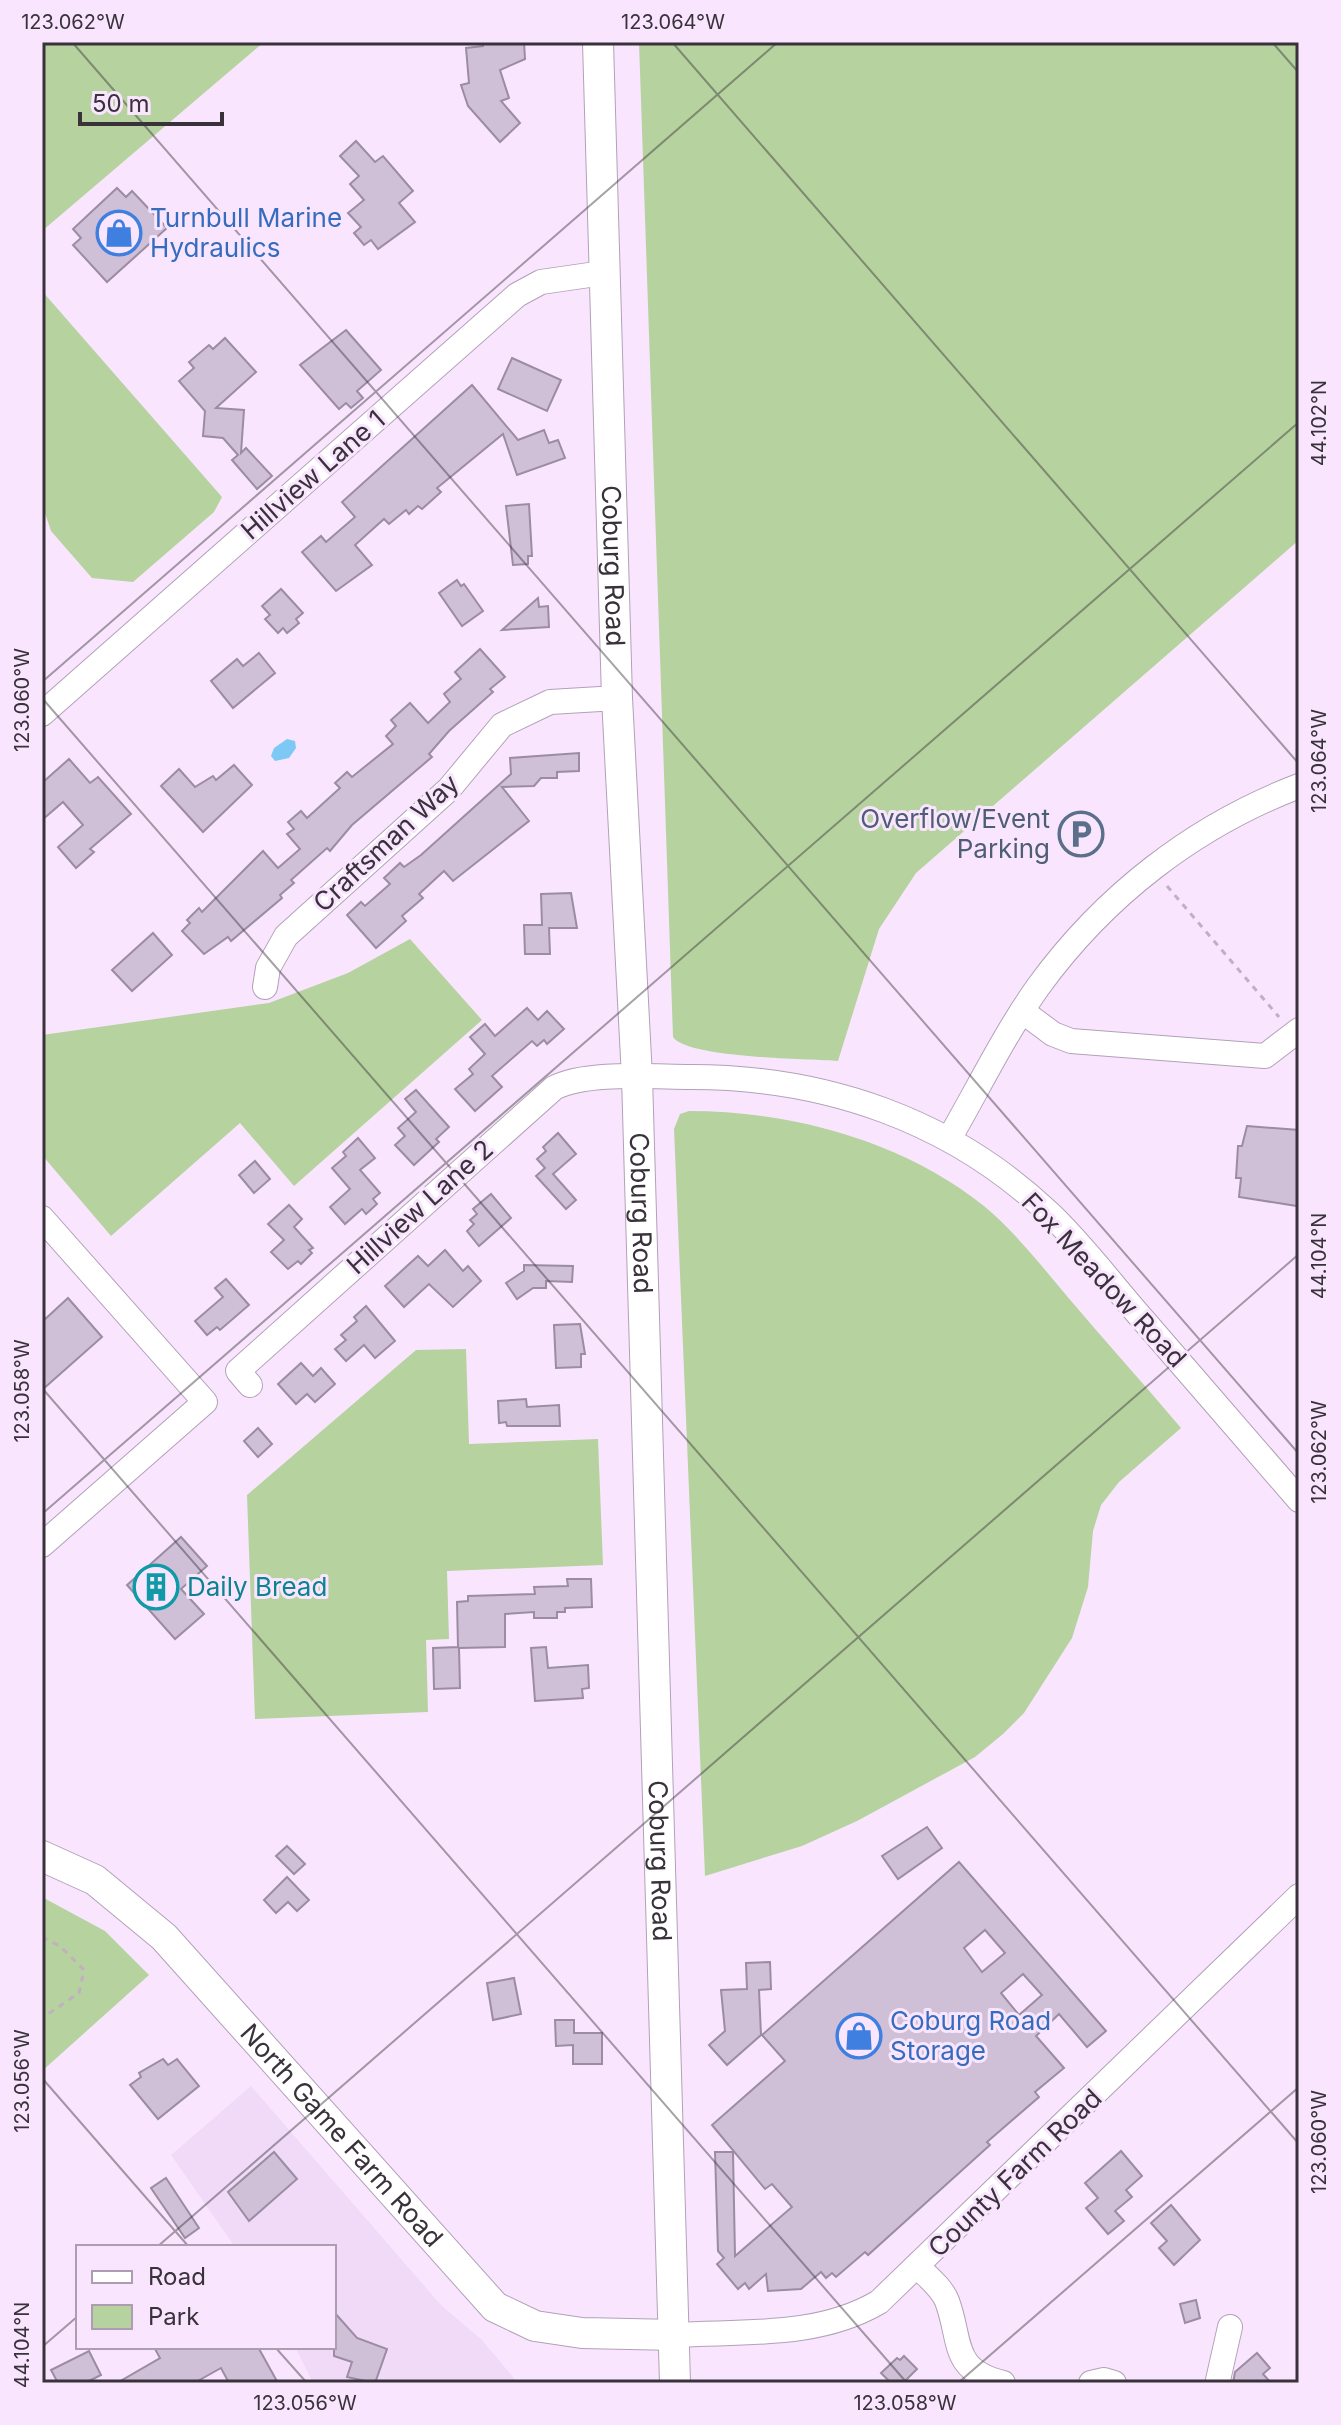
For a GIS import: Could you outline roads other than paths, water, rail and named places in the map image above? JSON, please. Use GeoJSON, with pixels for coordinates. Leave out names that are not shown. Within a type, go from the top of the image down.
{"type":"FeatureCollection","features":[{"type":"Feature","properties":{"kind":"main road","name":"Coburg Road"},"geometry":{"type":"LineString","coordinates":[[598,42],[617,698],[637,1077],[675,2383]]}},
{"type":"Feature","properties":{"kind":"main road","name":"North Game Farm Road"},"geometry":{"type":"LineString","coordinates":[[42,1856],[95,1880],[164,1937],[495,2307],[535,2326],[582,2333],[676,2335]]}},
{"type":"Feature","properties":{"kind":"street","name":"Hillview Lane 1"},"geometry":{"type":"LineString","coordinates":[[42,714],[517,295],[541,282],[603,273]]}},
{"type":"Feature","properties":{"kind":"street","name":"Craftsman Way"},"geometry":{"type":"LineString","coordinates":[[265,987],[268,968],[286,936],[449,789],[502,725],[550,702],[617,698]]}},
{"type":"Feature","properties":{"kind":"street"},"geometry":{"type":"LineString","coordinates":[[949,1139],[1022,1011],[1088,926],[1152,868],[1215,825],[1299,786]]}},
{"type":"Feature","properties":{"kind":"street"},"geometry":{"type":"LineString","coordinates":[[1022,1011],[1065,1039],[1120,1046],[1265,1056],[1297,1032]]}},
{"type":"Feature","properties":{"kind":"street","name":"Fox Meadow Road"},"geometry":{"type":"LineString","coordinates":[[637,1077],[748,1079],[810,1087],[875,1105],[949,1139],[1014,1183],[1052,1216],[1299,1500]]}},
{"type":"Feature","properties":{"kind":"street","name":"Hillview Lane 2"},"geometry":{"type":"LineString","coordinates":[[250,1385],[238,1371],[547,1093],[569,1081],[637,1077]]}},
{"type":"Feature","properties":{"kind":"street"},"geometry":{"type":"LineString","coordinates":[[42,1218],[205,1402],[42,1545]]}},
{"type":"Feature","properties":{"kind":"street","name":"County Farm Road"},"geometry":{"type":"LineString","coordinates":[[676,2335],[804,2328],[838,2321],[879,2302],[1299,1896]]}},
{"type":"Feature","properties":{"kind":"street"},"geometry":{"type":"LineString","coordinates":[[918,2267],[947,2302],[957,2347],[966,2362],[976,2373],[1003,2383]]}},
{"type":"Feature","properties":{"kind":"street"},"geometry":{"type":"LineString","coordinates":[[1218,2380],[1230,2327]]}},
{"type":"Feature","properties":{"kind":"street"},"geometry":{"type":"LineString","coordinates":[[1091,2383],[1104,2380],[1114,2383]]}},
{"type":"Feature","properties":{"kind":"water"},"geometry":{"type":"Polygon","coordinates":[[[287,739],[295,741],[296,748],[289,758],[275,761],[271,756],[274,748],[287,739]]]}},
{"type":"Feature","properties":{"kind":"place","name":"Turnbull Marine Hydraulics"},"geometry":{"type":"Point","coordinates":[119,233]}},
{"type":"Feature","properties":{"kind":"place","name":"Overflow/Event Parking"},"geometry":{"type":"Point","coordinates":[1081,834]}},
{"type":"Feature","properties":{"kind":"place","name":"Daily Bread"},"geometry":{"type":"Point","coordinates":[156,1587]}},
{"type":"Feature","properties":{"kind":"place","name":"Coburg Road Storage"},"geometry":{"type":"Point","coordinates":[859,2036]}}]}
